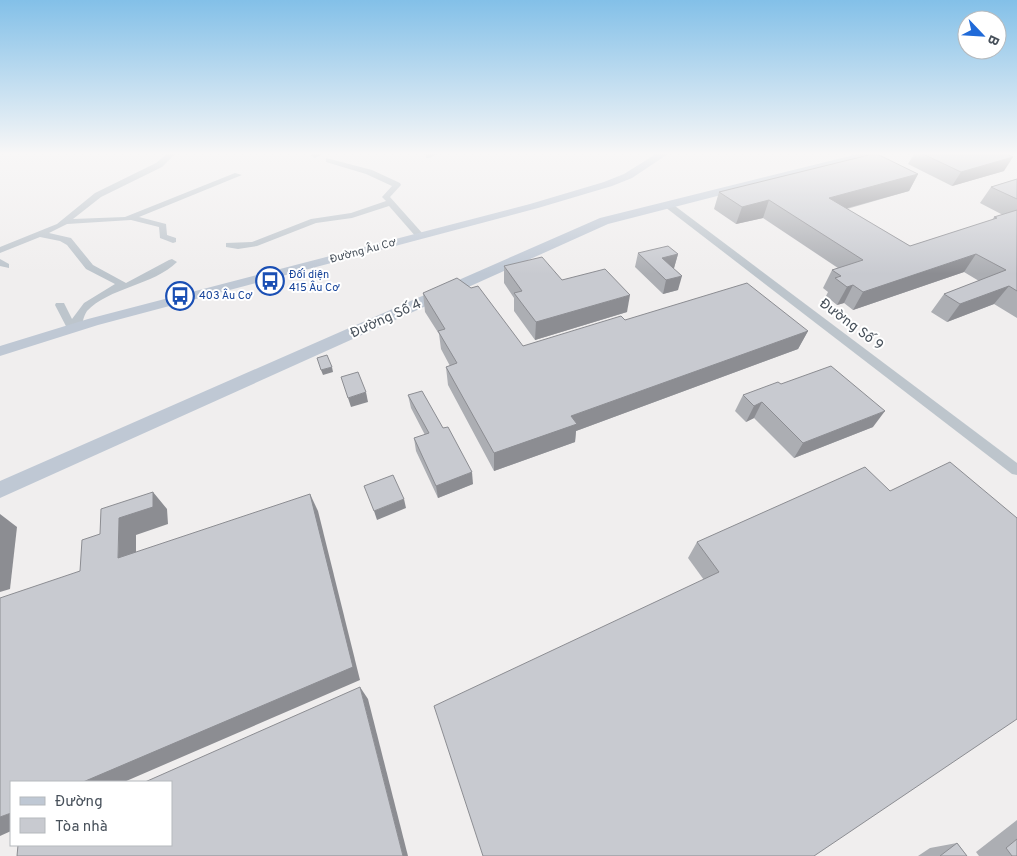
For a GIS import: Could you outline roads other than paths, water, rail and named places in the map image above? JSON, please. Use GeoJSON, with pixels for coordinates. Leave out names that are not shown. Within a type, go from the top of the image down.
{"type":"FeatureCollection","features":[{"type":"Feature","properties":{"kind":"street"},"geometry":{"type":"LineString","coordinates":[[0,250],[41,235],[63,224],[76,211],[100,194]]}},
{"type":"Feature","properties":{"kind":"street"},"geometry":{"type":"LineString","coordinates":[[63,224],[130,218],[192,194]]}},
{"type":"Feature","properties":{"kind":"street"},"geometry":{"type":"LineString","coordinates":[[387,194],[386,195],[420,236]]}},
{"type":"Feature","properties":{"kind":"street","name":"Đường Âu Cơ"},"geometry":{"type":"LineString","coordinates":[[0,351],[74,327],[575,194]]}},
{"type":"Feature","properties":{"kind":"street","name":"Đường Số 4"},"geometry":{"type":"LineString","coordinates":[[0,490],[604,221],[712,194]]}},
{"type":"Feature","properties":{"kind":"street"},"geometry":{"type":"LineString","coordinates":[[230,245],[254,244],[314,221],[352,215],[392,202]]}},
{"type":"Feature","properties":{"kind":"street","name":"Đường Số 9"},"geometry":{"type":"LineString","coordinates":[[668,205],[1017,470]]}},
{"type":"Feature","properties":{"kind":"street"},"geometry":{"type":"LineString","coordinates":[[130,218],[163,226],[163,236],[173,240]]}},
{"type":"Feature","properties":{"kind":"street"},"geometry":{"type":"LineString","coordinates":[[41,235],[62,237],[70,240],[87,266],[121,283],[117,288],[83,310],[77,317],[74,327]]}},
{"type":"Feature","properties":{"kind":"street"},"geometry":{"type":"LineString","coordinates":[[117,288],[130,285],[172,262]]}},
{"type":"Feature","properties":{"kind":"street"},"geometry":{"type":"LineString","coordinates":[[60,305],[74,327]]}},
{"type":"Feature","properties":{"kind":"place","name":"Đối diện 415 Âu Cơ"},"geometry":{"type":"Point","coordinates":[270,281]}},
{"type":"Feature","properties":{"kind":"place","name":"403 Âu Cơ"},"geometry":{"type":"Point","coordinates":[180,296]}}]}
